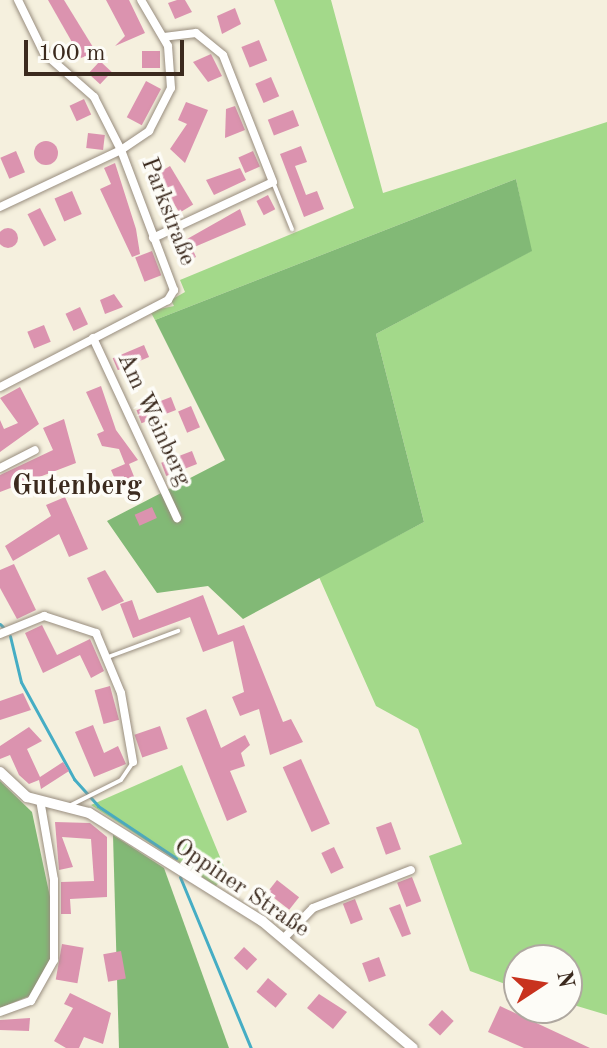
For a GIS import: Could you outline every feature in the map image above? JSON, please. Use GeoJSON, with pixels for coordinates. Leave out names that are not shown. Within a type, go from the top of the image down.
{"type":"FeatureCollection","features":[{"type":"Feature","properties":{"kind":"street","name":"Parkstraße"},"geometry":{"type":"LineString","coordinates":[[18,0],[44,53],[94,97],[121,150],[174,290]]}},
{"type":"Feature","properties":{"kind":"street","name":"Parkstraße"},"geometry":{"type":"LineString","coordinates":[[121,150],[149,131],[168,101],[171,60],[164,37],[141,0]]}},
{"type":"Feature","properties":{"kind":"street"},"geometry":{"type":"LineString","coordinates":[[153,238],[273,182],[223,55],[196,33],[164,37]]}},
{"type":"Feature","properties":{"kind":"street"},"geometry":{"type":"LineString","coordinates":[[0,207],[121,150]]}},
{"type":"Feature","properties":{"kind":"street","name":"Am Weinberg"},"geometry":{"type":"LineString","coordinates":[[0,387],[93,338],[174,290]]}},
{"type":"Feature","properties":{"kind":"street","name":"Am Weinberg"},"geometry":{"type":"LineString","coordinates":[[93,338],[177,518]]}},
{"type":"Feature","properties":{"kind":"street"},"geometry":{"type":"LineString","coordinates":[[0,468],[35,450]]}},
{"type":"Feature","properties":{"kind":"street"},"geometry":{"type":"LineString","coordinates":[[0,634],[44,616],[96,633],[108,657],[133,762]]}},
{"type":"Feature","properties":{"kind":"street","name":"Oppiner Straße"},"geometry":{"type":"LineString","coordinates":[[0,772],[27,797],[67,806],[283,939],[413,1048]]}},
{"type":"Feature","properties":{"kind":"street"},"geometry":{"type":"LineString","coordinates":[[0,1012],[31,1001],[54,960],[54,880],[40,800]]}},
{"type":"Feature","properties":{"kind":"street"},"geometry":{"type":"LineString","coordinates":[[283,939],[313,908],[411,870]]}},
{"type":"Feature","properties":{"kind":"lane"},"geometry":{"type":"LineString","coordinates":[[273,182],[292,229]]}},
{"type":"Feature","properties":{"kind":"lane"},"geometry":{"type":"LineString","coordinates":[[108,657],[178,631]]}},
{"type":"Feature","properties":{"kind":"lane"},"geometry":{"type":"LineString","coordinates":[[67,806],[99,794],[133,762]]}},
{"type":"Feature","properties":{"kind":"green space"},"geometry":{"type":"Polygon","coordinates":[[[274,0],[331,0],[383,193],[607,122],[607,1015],[583,1008],[583,944],[503,944],[503,983],[470,971],[429,856],[462,844],[418,729],[376,706],[319,577],[424,522],[376,334],[531,251],[516,179],[155,320],[150,311],[174,306],[171,300],[185,292],[180,280],[354,208],[274,0]]]}},
{"type":"Feature","properties":{"kind":"green space"},"geometry":{"type":"Polygon","coordinates":[[[516,179],[532,251],[376,334],[424,522],[243,619],[208,586],[157,593],[107,521],[225,460],[155,320],[516,179]]]}},
{"type":"Feature","properties":{"kind":"green space"},"geometry":{"type":"Polygon","coordinates":[[[182,765],[227,874],[216,886],[91,805],[182,765]]]}},
{"type":"Feature","properties":{"kind":"green space"},"geometry":{"type":"Polygon","coordinates":[[[0,781],[32,812],[53,911],[53,959],[29,996],[0,1008],[0,781]]]}},
{"type":"Feature","properties":{"kind":"green space"},"geometry":{"type":"Polygon","coordinates":[[[113,835],[164,868],[229,1048],[119,1048],[113,835]]]}},
{"type":"Feature","properties":{"kind":"building"},"geometry":{"type":"Polygon","coordinates":[[[48,0],[64,0],[96,52],[81,58],[48,0]]]}},
{"type":"Feature","properties":{"kind":"building"},"geometry":{"type":"Polygon","coordinates":[[[106,0],[129,0],[145,33],[115,46],[125,36],[106,0]]]}},
{"type":"Feature","properties":{"kind":"building"},"geometry":{"type":"Polygon","coordinates":[[[185,0],[192,12],[175,19],[168,3],[185,0]]]}},
{"type":"Feature","properties":{"kind":"building"},"geometry":{"type":"Polygon","coordinates":[[[235,8],[241,24],[222,34],[217,16],[235,8]]]}},
{"type":"Feature","properties":{"kind":"building"},"geometry":{"type":"Polygon","coordinates":[[[259,40],[267,60],[250,68],[241,47],[259,40]]]}},
{"type":"Feature","properties":{"kind":"building"},"geometry":{"type":"Polygon","coordinates":[[[142,51],[160,51],[160,68],[142,68],[142,51]]]}},
{"type":"Feature","properties":{"kind":"building"},"geometry":{"type":"Polygon","coordinates":[[[211,54],[222,76],[208,82],[193,62],[211,54]]]}},
{"type":"Feature","properties":{"kind":"building"},"geometry":{"type":"Polygon","coordinates":[[[100,61],[112,72],[100,84],[88,73],[100,61]]]}},
{"type":"Feature","properties":{"kind":"building"},"geometry":{"type":"Polygon","coordinates":[[[271,77],[279,96],[264,103],[255,84],[271,77]]]}},
{"type":"Feature","properties":{"kind":"building"},"geometry":{"type":"Polygon","coordinates":[[[146,81],[161,89],[142,125],[127,117],[146,81]]]}},
{"type":"Feature","properties":{"kind":"building"},"geometry":{"type":"Polygon","coordinates":[[[84,99],[91,114],[77,121],[69,106],[84,99]]]}},
{"type":"Feature","properties":{"kind":"building"},"geometry":{"type":"Polygon","coordinates":[[[186,102],[208,110],[185,163],[170,149],[187,124],[178,120],[186,102]]]}},
{"type":"Feature","properties":{"kind":"building"},"geometry":{"type":"Polygon","coordinates":[[[235,106],[245,130],[225,138],[226,109],[235,106]]]}},
{"type":"Feature","properties":{"kind":"building"},"geometry":{"type":"Polygon","coordinates":[[[293,110],[299,126],[274,136],[268,120],[293,110]]]}},
{"type":"Feature","properties":{"kind":"building"},"geometry":{"type":"Polygon","coordinates":[[[88,133],[105,135],[103,150],[86,148],[88,133]]]}},
{"type":"Feature","properties":{"kind":"building"},"geometry":{"type":"Polygon","coordinates":[[[46,141],[54,145],[58,153],[54,161],[46,165],[38,161],[34,153],[38,145],[46,141]]]}},
{"type":"Feature","properties":{"kind":"building"},"geometry":{"type":"Polygon","coordinates":[[[301,146],[307,162],[295,166],[306,195],[317,191],[324,209],[304,217],[280,154],[301,146]]]}},
{"type":"Feature","properties":{"kind":"building"},"geometry":{"type":"Polygon","coordinates":[[[16,151],[25,172],[9,179],[0,158],[16,151]]]}},
{"type":"Feature","properties":{"kind":"building"},"geometry":{"type":"Polygon","coordinates":[[[253,151],[260,167],[245,173],[238,158],[253,151]]]}},
{"type":"Feature","properties":{"kind":"building"},"geometry":{"type":"Polygon","coordinates":[[[115,163],[136,229],[140,254],[132,257],[100,189],[111,184],[104,168],[115,163]]]}},
{"type":"Feature","properties":{"kind":"building"},"geometry":{"type":"Polygon","coordinates":[[[170,166],[193,205],[179,213],[156,174],[170,166]]]}},
{"type":"Feature","properties":{"kind":"building"},"geometry":{"type":"Polygon","coordinates":[[[240,168],[246,180],[214,195],[206,180],[240,168]]]}},
{"type":"Feature","properties":{"kind":"building"},"geometry":{"type":"Polygon","coordinates":[[[72,191],[82,214],[64,221],[55,198],[72,191]]]}},
{"type":"Feature","properties":{"kind":"building"},"geometry":{"type":"Polygon","coordinates":[[[268,195],[275,209],[264,215],[256,201],[268,195]]]}},
{"type":"Feature","properties":{"kind":"building"},"geometry":{"type":"Polygon","coordinates":[[[40,208],[56,240],[44,246],[28,214],[40,208]]]}},
{"type":"Feature","properties":{"kind":"building"},"geometry":{"type":"Polygon","coordinates":[[[240,209],[246,225],[192,248],[196,257],[181,264],[173,247],[240,209]]]}},
{"type":"Feature","properties":{"kind":"building"},"geometry":{"type":"Polygon","coordinates":[[[8,228],[15,231],[18,238],[15,245],[8,248],[1,245],[-2,238],[1,231],[8,228]]]}},
{"type":"Feature","properties":{"kind":"building"},"geometry":{"type":"Polygon","coordinates":[[[152,251],[161,275],[145,282],[135,257],[152,251]]]}},
{"type":"Feature","properties":{"kind":"building"},"geometry":{"type":"Polygon","coordinates":[[[114,294],[123,307],[105,314],[100,300],[114,294]]]}},
{"type":"Feature","properties":{"kind":"building"},"geometry":{"type":"Polygon","coordinates":[[[80,307],[88,324],[74,331],[65,314],[80,307]]]}},
{"type":"Feature","properties":{"kind":"building"},"geometry":{"type":"Polygon","coordinates":[[[44,325],[51,342],[34,348],[27,332],[44,325]]]}},
{"type":"Feature","properties":{"kind":"building"},"geometry":{"type":"Polygon","coordinates":[[[144,345],[149,357],[118,370],[113,358],[144,345]]]}},
{"type":"Feature","properties":{"kind":"building"},"geometry":{"type":"Polygon","coordinates":[[[101,386],[116,430],[138,460],[129,464],[135,479],[118,486],[111,470],[125,464],[119,449],[102,446],[97,434],[104,431],[86,392],[101,386]]]}},
{"type":"Feature","properties":{"kind":"building"},"geometry":{"type":"Polygon","coordinates":[[[20,387],[39,424],[0,452],[0,420],[4,429],[18,423],[0,398],[20,387]]]}},
{"type":"Feature","properties":{"kind":"building"},"geometry":{"type":"Polygon","coordinates":[[[171,397],[176,410],[141,423],[136,410],[171,397]]]}},
{"type":"Feature","properties":{"kind":"building"},"geometry":{"type":"Polygon","coordinates":[[[191,406],[200,427],[187,433],[178,411],[191,406]]]}},
{"type":"Feature","properties":{"kind":"building"},"geometry":{"type":"Polygon","coordinates":[[[64,419],[76,463],[0,492],[0,475],[53,450],[43,428],[64,419]]]}},
{"type":"Feature","properties":{"kind":"building"},"geometry":{"type":"Polygon","coordinates":[[[192,451],[197,464],[166,476],[161,463],[192,451]]]}},
{"type":"Feature","properties":{"kind":"building"},"geometry":{"type":"Polygon","coordinates":[[[65,497],[88,549],[69,557],[59,534],[13,561],[5,546],[51,516],[46,505],[65,497]]]}},
{"type":"Feature","properties":{"kind":"building"},"geometry":{"type":"Polygon","coordinates":[[[152,507],[157,518],[140,526],[135,515],[152,507]]]}},
{"type":"Feature","properties":{"kind":"building"},"geometry":{"type":"Polygon","coordinates":[[[14,564],[36,610],[17,619],[0,588],[0,570],[14,564]]]}},
{"type":"Feature","properties":{"kind":"building"},"geometry":{"type":"Polygon","coordinates":[[[105,570],[124,601],[102,611],[87,578],[105,570]]]}},
{"type":"Feature","properties":{"kind":"building"},"geometry":{"type":"Polygon","coordinates":[[[203,595],[218,635],[244,625],[283,722],[291,719],[303,742],[270,755],[259,709],[240,716],[232,697],[244,692],[233,641],[203,652],[190,617],[133,638],[120,604],[132,600],[139,620],[203,595]]]}},
{"type":"Feature","properties":{"kind":"building"},"geometry":{"type":"Polygon","coordinates":[[[42,625],[57,655],[90,639],[104,671],[91,678],[80,655],[43,673],[25,633],[42,625]]]}},
{"type":"Feature","properties":{"kind":"building"},"geometry":{"type":"Polygon","coordinates":[[[110,686],[119,720],[104,724],[95,690],[110,686]]]}},
{"type":"Feature","properties":{"kind":"building"},"geometry":{"type":"Polygon","coordinates":[[[23,693],[31,710],[0,720],[0,701],[23,693]]]}},
{"type":"Feature","properties":{"kind":"building"},"geometry":{"type":"Polygon","coordinates":[[[206,709],[221,748],[245,735],[250,745],[241,753],[245,766],[230,771],[247,812],[227,821],[186,718],[206,709]]]}},
{"type":"Feature","properties":{"kind":"building"},"geometry":{"type":"Polygon","coordinates":[[[93,725],[104,753],[118,746],[126,764],[94,777],[75,732],[93,725]]]}},
{"type":"Feature","properties":{"kind":"building"},"geometry":{"type":"Polygon","coordinates":[[[160,726],[168,749],[142,757],[134,735],[160,726]]]}},
{"type":"Feature","properties":{"kind":"building"},"geometry":{"type":"Polygon","coordinates":[[[29,727],[42,741],[27,749],[40,777],[63,762],[69,771],[41,789],[39,780],[29,784],[19,775],[10,755],[0,759],[0,746],[29,727]]]}},
{"type":"Feature","properties":{"kind":"building"},"geometry":{"type":"Polygon","coordinates":[[[301,759],[330,824],[312,832],[283,767],[301,759]]]}},
{"type":"Feature","properties":{"kind":"building"},"geometry":{"type":"Polygon","coordinates":[[[55,822],[90,823],[107,837],[107,897],[70,899],[71,914],[61,914],[61,882],[94,881],[91,839],[62,837],[73,867],[59,870],[55,822]]]}},
{"type":"Feature","properties":{"kind":"building"},"geometry":{"type":"Polygon","coordinates":[[[391,822],[401,849],[386,855],[376,827],[391,822]]]}},
{"type":"Feature","properties":{"kind":"building"},"geometry":{"type":"Polygon","coordinates":[[[334,847],[344,868],[331,874],[321,853],[334,847]]]}},
{"type":"Feature","properties":{"kind":"building"},"geometry":{"type":"Polygon","coordinates":[[[412,877],[421,901],[406,907],[397,883],[412,877]]]}},
{"type":"Feature","properties":{"kind":"building"},"geometry":{"type":"Polygon","coordinates":[[[277,880],[299,897],[289,910],[267,893],[277,880]]]}},
{"type":"Feature","properties":{"kind":"building"},"geometry":{"type":"Polygon","coordinates":[[[355,899],[363,920],[351,924],[343,904],[355,899]]]}},
{"type":"Feature","properties":{"kind":"building"},"geometry":{"type":"Polygon","coordinates":[[[400,904],[411,934],[402,937],[389,908],[400,904]]]}},
{"type":"Feature","properties":{"kind":"building"},"geometry":{"type":"Polygon","coordinates":[[[62,944],[84,948],[77,983],[56,979],[62,944]]]}},
{"type":"Feature","properties":{"kind":"building"},"geometry":{"type":"Polygon","coordinates":[[[244,947],[257,959],[247,970],[234,958],[244,947]]]}},
{"type":"Feature","properties":{"kind":"building"},"geometry":{"type":"Polygon","coordinates":[[[121,951],[126,979],[108,982],[103,954],[121,951]]]}},
{"type":"Feature","properties":{"kind":"building"},"geometry":{"type":"Polygon","coordinates":[[[379,957],[386,976],[369,982],[362,963],[379,957]]]}},
{"type":"Feature","properties":{"kind":"building"},"geometry":{"type":"Polygon","coordinates":[[[268,978],[287,994],[276,1008],[256,992],[268,978]]]}},
{"type":"Feature","properties":{"kind":"building"},"geometry":{"type":"Polygon","coordinates":[[[70,993],[111,1013],[103,1044],[84,1037],[79,1048],[66,1048],[54,1041],[73,1008],[64,1004],[70,993]]]}},
{"type":"Feature","properties":{"kind":"building"},"geometry":{"type":"Polygon","coordinates":[[[319,994],[347,1012],[333,1029],[307,1008],[319,994]]]}},
{"type":"Feature","properties":{"kind":"building"},"geometry":{"type":"Polygon","coordinates":[[[500,1006],[503,1007],[503,1024],[539,1024],[590,1048],[524,1048],[488,1032],[500,1006]]]}},
{"type":"Feature","properties":{"kind":"building"},"geometry":{"type":"Polygon","coordinates":[[[442,1010],[454,1021],[440,1036],[428,1025],[442,1010]]]}},
{"type":"Feature","properties":{"kind":"building"},"geometry":{"type":"Polygon","coordinates":[[[30,1018],[29,1031],[0,1030],[0,1020],[30,1018]]]}},
{"type":"Feature","properties":{"kind":"waterway"},"geometry":{"type":"LineString","coordinates":[[0,624],[3,627]]}},
{"type":"Feature","properties":{"kind":"waterway"},"geometry":{"type":"LineString","coordinates":[[10,636],[21,682],[74,779],[98,806],[176,858]]}},
{"type":"Feature","properties":{"kind":"waterway"},"geometry":{"type":"LineString","coordinates":[[180,877],[251,1048]]}},
{"type":"Feature","properties":{"kind":"district","name":"Gutenberg"},"geometry":{"type":"Point","coordinates":[77,487]}}]}
